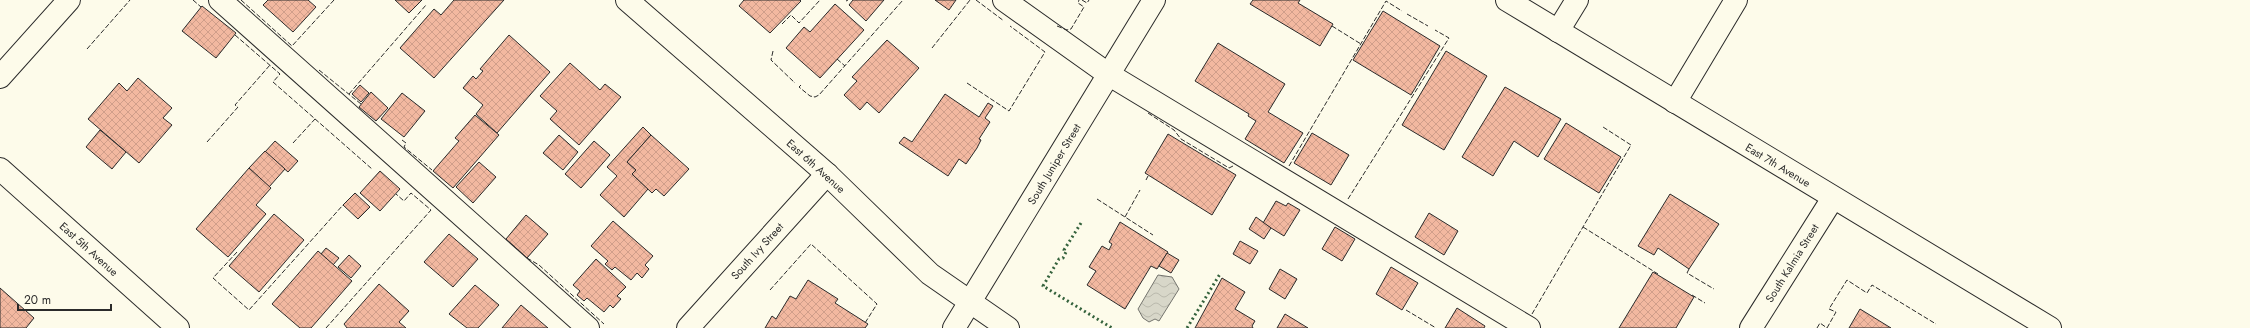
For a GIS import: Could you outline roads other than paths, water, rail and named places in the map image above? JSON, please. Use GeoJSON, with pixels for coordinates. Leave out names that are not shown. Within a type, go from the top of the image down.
{"type":"FeatureCollection","features":[{"type":"Feature","properties":{"kind":"street"},"geometry":{"type":"LineString","coordinates":[[0,77],[69,0]]}},
{"type":"Feature","properties":{"kind":"street"},"geometry":{"type":"LineString","coordinates":[[220,0],[588,328]]}},
{"type":"Feature","properties":{"kind":"street","name":"East 6th Avenue"},"geometry":{"type":"LineString","coordinates":[[627,0],[827,174],[930,274],[1008,328]]}},
{"type":"Feature","properties":{"kind":"street"},"geometry":{"type":"LineString","coordinates":[[1004,0],[1108,74],[1529,328]]}},
{"type":"Feature","properties":{"kind":"street","name":"South Juniper Street"},"geometry":{"type":"LineString","coordinates":[[954,328],[1154,0]]}},
{"type":"Feature","properties":{"kind":"street","name":"East 7th Avenue"},"geometry":{"type":"LineString","coordinates":[[1507,0],[2050,328]]}},
{"type":"Feature","properties":{"kind":"street"},"geometry":{"type":"LineString","coordinates":[[1558,31],[1577,0]]}},
{"type":"Feature","properties":{"kind":"street"},"geometry":{"type":"LineString","coordinates":[[1675,102],[1736,0]]}},
{"type":"Feature","properties":{"kind":"street","name":"East 5th Avenue"},"geometry":{"type":"LineString","coordinates":[[0,169],[178,328]]}},
{"type":"Feature","properties":{"kind":"street","name":"South Ivy Street"},"geometry":{"type":"LineString","coordinates":[[688,328],[827,174]]}},
{"type":"Feature","properties":{"kind":"street","name":"South Kalmia Street"},"geometry":{"type":"LineString","coordinates":[[1751,328],[1833,198]]}},
{"type":"Feature","properties":{"kind":"water"},"geometry":{"type":"Polygon","coordinates":[[[1158,275],[1172,277],[1179,289],[1159,321],[1155,319],[1149,322],[1143,318],[1138,309],[1158,275]]]}}]}
